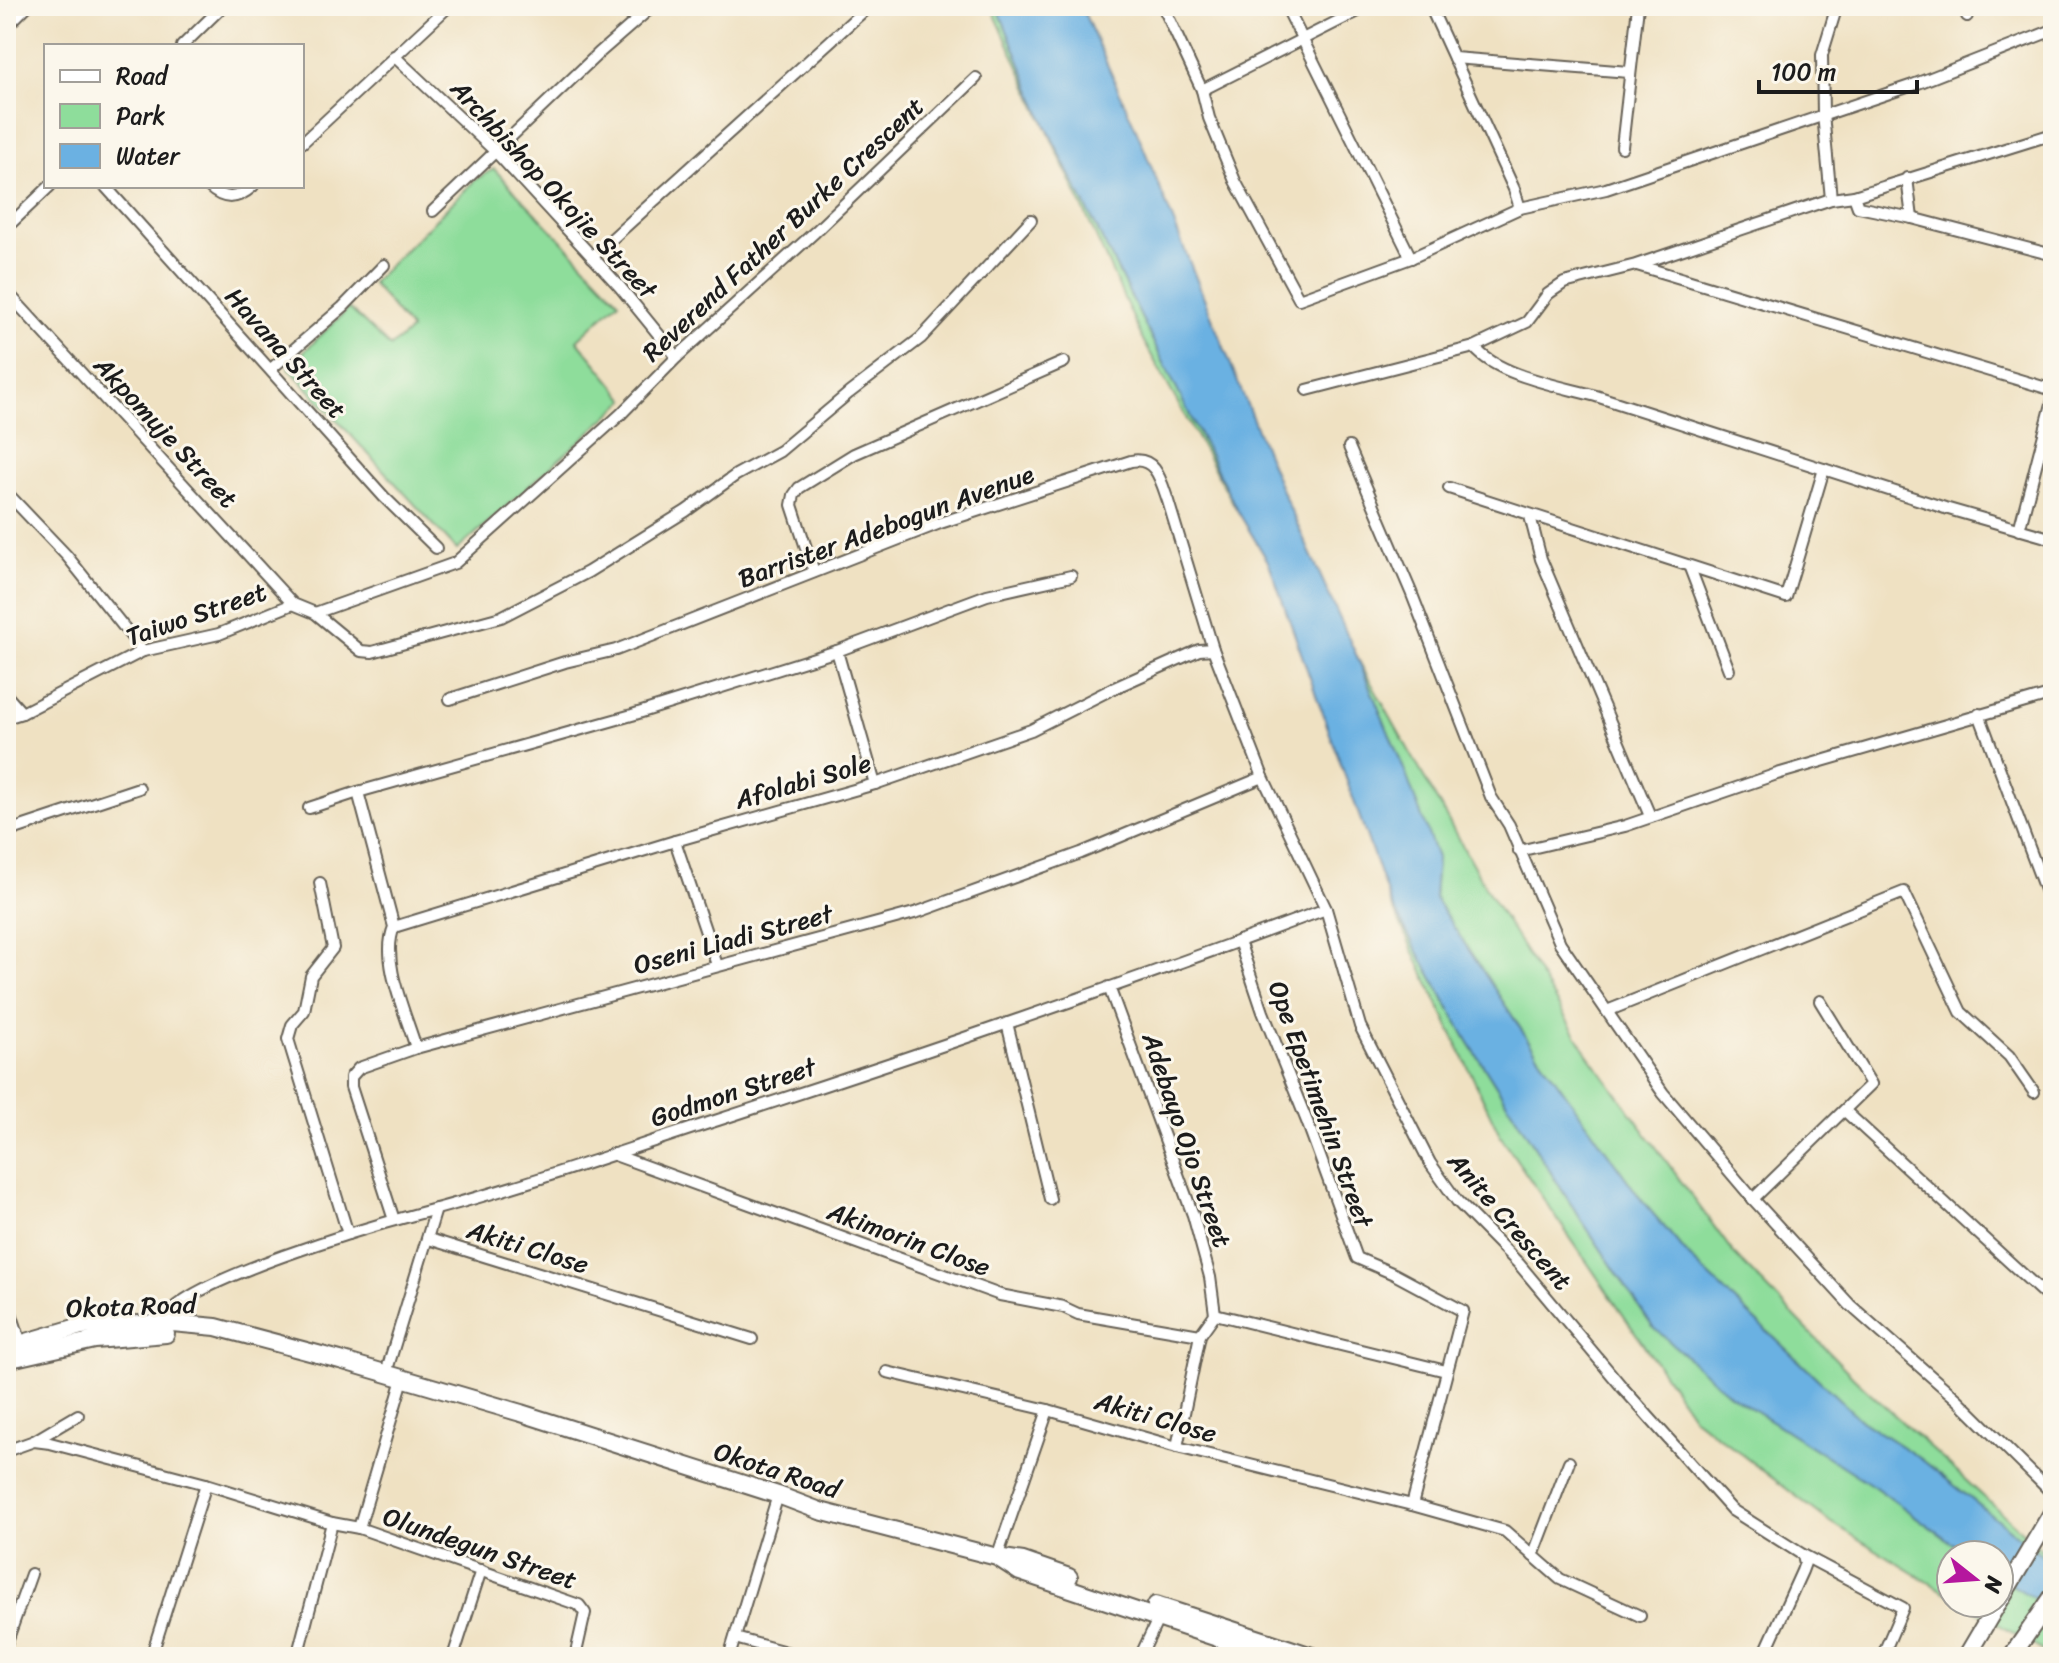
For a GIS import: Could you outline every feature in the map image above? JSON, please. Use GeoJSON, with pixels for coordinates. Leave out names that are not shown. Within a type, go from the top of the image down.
{"type":"FeatureCollection","features":[{"type":"Feature","properties":{"kind":"main road","name":"Okota Road"},"geometry":{"type":"LineString","coordinates":[[14,1346],[81,1326],[172,1323],[216,1327],[521,1413],[820,1511],[997,1557],[1020,1572],[1274,1657]]}},
{"type":"Feature","properties":{"kind":"main road","name":"Okota Road"},"geometry":{"type":"LineString","coordinates":[[6,1360],[95,1340],[146,1335],[186,1332],[259,1340]]}},
{"type":"Feature","properties":{"kind":"main road"},"geometry":{"type":"LineString","coordinates":[[2015,1575],[2052,1511]]}},
{"type":"Feature","properties":{"kind":"main road"},"geometry":{"type":"LineString","coordinates":[[997,1557],[1023,1561],[1315,1657]]}},
{"type":"Feature","properties":{"kind":"main road"},"geometry":{"type":"LineString","coordinates":[[2014,1652],[2053,1596]]}},
{"type":"Feature","properties":{"kind":"main road"},"geometry":{"type":"LineString","coordinates":[[1966,1657],[1989,1619]]}},
{"type":"Feature","properties":{"kind":"street"},"geometry":{"type":"LineString","coordinates":[[6,27],[27,6]]}},
{"type":"Feature","properties":{"kind":"street"},"geometry":{"type":"LineString","coordinates":[[184,44],[223,6]]}},
{"type":"Feature","properties":{"kind":"street"},"geometry":{"type":"LineString","coordinates":[[304,141],[449,6]]}},
{"type":"Feature","properties":{"kind":"street"},"geometry":{"type":"LineString","coordinates":[[433,211],[599,53],[653,6]]}},
{"type":"Feature","properties":{"kind":"street"},"geometry":{"type":"LineString","coordinates":[[592,257],[869,6]]}},
{"type":"Feature","properties":{"kind":"street"},"geometry":{"type":"LineString","coordinates":[[1163,6],[1202,90],[1209,118],[1235,181],[1299,299],[1411,258],[1520,208],[1606,189],[1913,85],[2053,30]]}},
{"type":"Feature","properties":{"kind":"street"},"geometry":{"type":"LineString","coordinates":[[1286,6],[1411,258]]}},
{"type":"Feature","properties":{"kind":"street"},"geometry":{"type":"LineString","coordinates":[[1202,90],[1368,6]]}},
{"type":"Feature","properties":{"kind":"street"},"geometry":{"type":"LineString","coordinates":[[1430,6],[1520,208]]}},
{"type":"Feature","properties":{"kind":"street"},"geometry":{"type":"LineString","coordinates":[[1622,147],[1638,6]]}},
{"type":"Feature","properties":{"kind":"street"},"geometry":{"type":"LineString","coordinates":[[1831,199],[1823,114],[1822,55],[1837,6]]}},
{"type":"Feature","properties":{"kind":"street","name":"Archbishop Okojie Street"},"geometry":{"type":"LineString","coordinates":[[394,56],[496,152],[620,287],[677,357]]}},
{"type":"Feature","properties":{"kind":"street"},"geometry":{"type":"LineString","coordinates":[[1454,58],[1629,72]]}},
{"type":"Feature","properties":{"kind":"street","name":"Reverend Father Burke Crescent"},"geometry":{"type":"LineString","coordinates":[[315,613],[455,563],[621,414],[677,357],[815,232],[976,78]]}},
{"type":"Feature","properties":{"kind":"street"},"geometry":{"type":"LineString","coordinates":[[1307,390],[1474,347],[1527,322],[1548,294],[1564,283],[1636,265],[1831,199],[1854,196],[2053,134]]}},
{"type":"Feature","properties":{"kind":"street"},"geometry":{"type":"LineString","coordinates":[[1907,178],[1912,218]]}},
{"type":"Feature","properties":{"kind":"street"},"geometry":{"type":"LineString","coordinates":[[6,228],[48,188]]}},
{"type":"Feature","properties":{"kind":"street","name":"Havana Street"},"geometry":{"type":"LineString","coordinates":[[107,188],[384,497],[436,548]]}},
{"type":"Feature","properties":{"kind":"street"},"geometry":{"type":"LineString","coordinates":[[210,188],[217,194],[231,198],[251,188]]}},
{"type":"Feature","properties":{"kind":"street"},"geometry":{"type":"LineString","coordinates":[[1854,196],[1858,207],[2053,255]]}},
{"type":"Feature","properties":{"kind":"street","name":"Taiwo Street"},"geometry":{"type":"LineString","coordinates":[[6,718],[22,713],[143,651],[219,634],[293,604],[315,613],[361,651],[372,652],[501,617],[588,572],[686,511],[736,475],[780,451],[921,338],[1031,220]]}},
{"type":"Feature","properties":{"kind":"street"},"geometry":{"type":"LineString","coordinates":[[271,369],[343,307],[384,265]]}},
{"type":"Feature","properties":{"kind":"street"},"geometry":{"type":"LineString","coordinates":[[1636,265],[2053,390]]}},
{"type":"Feature","properties":{"kind":"street","name":"Akpomuje Street"},"geometry":{"type":"LineString","coordinates":[[6,291],[293,604]]}},
{"type":"Feature","properties":{"kind":"street"},"geometry":{"type":"LineString","coordinates":[[1474,347],[1491,362],[1539,380],[2053,539]]}},
{"type":"Feature","properties":{"kind":"street"},"geometry":{"type":"LineString","coordinates":[[814,572],[792,505],[799,488],[854,454],[1064,362]]}},
{"type":"Feature","properties":{"kind":"street"},"geometry":{"type":"LineString","coordinates":[[2019,530],[2053,400]]}},
{"type":"Feature","properties":{"kind":"street"},"geometry":{"type":"LineString","coordinates":[[1349,447],[1411,592],[1491,797],[1509,825],[1560,943],[1663,1093],[1753,1199],[1850,1305],[1958,1400],[2053,1494]]}},
{"type":"Feature","properties":{"kind":"street","name":"Barrister Adebogun Avenue"},"geometry":{"type":"LineString","coordinates":[[450,699],[565,662],[616,650],[940,523],[1140,459],[1150,463],[1160,477],[1213,649]]}},
{"type":"Feature","properties":{"kind":"street"},"geometry":{"type":"LineString","coordinates":[[1449,488],[1786,597],[1824,469]]}},
{"type":"Feature","properties":{"kind":"street"},"geometry":{"type":"LineString","coordinates":[[6,492],[67,556],[143,651]]}},
{"type":"Feature","properties":{"kind":"street"},"geometry":{"type":"LineString","coordinates":[[1530,516],[1541,559],[1650,816]]}},
{"type":"Feature","properties":{"kind":"street"},"geometry":{"type":"LineString","coordinates":[[1690,568],[1729,670]]}},
{"type":"Feature","properties":{"kind":"street"},"geometry":{"type":"LineString","coordinates":[[309,808],[632,715],[837,651],[987,595],[1071,576]]}},
{"type":"Feature","properties":{"kind":"street","name":"Anite Crescent"},"geometry":{"type":"LineString","coordinates":[[1213,649],[1263,777],[1326,909],[1360,1026],[1430,1163],[1457,1201],[1519,1264],[1622,1387],[1732,1510],[1803,1555],[1903,1608],[1882,1657]]}},
{"type":"Feature","properties":{"kind":"street","name":"Afolabi Sole"},"geometry":{"type":"LineString","coordinates":[[394,927],[875,784],[1031,730],[1127,682],[1199,650],[1213,649]]}},
{"type":"Feature","properties":{"kind":"street"},"geometry":{"type":"LineString","coordinates":[[837,651],[875,784]]}},
{"type":"Feature","properties":{"kind":"street"},"geometry":{"type":"LineString","coordinates":[[1519,851],[1625,826],[1777,774],[2053,694]]}},
{"type":"Feature","properties":{"kind":"street"},"geometry":{"type":"LineString","coordinates":[[6,695],[22,713]]}},
{"type":"Feature","properties":{"kind":"street"},"geometry":{"type":"LineString","coordinates":[[1979,714],[2053,911]]}},
{"type":"Feature","properties":{"kind":"street","name":"Oseni Liadi Street"},"geometry":{"type":"LineString","coordinates":[[394,1220],[350,1081],[359,1068],[416,1048],[918,912],[1081,853],[1263,777]]}},
{"type":"Feature","properties":{"kind":"street"},"geometry":{"type":"LineString","coordinates":[[6,832],[139,788]]}},
{"type":"Feature","properties":{"kind":"street"},"geometry":{"type":"LineString","coordinates":[[358,792],[394,927],[388,941],[389,953],[416,1048]]}},
{"type":"Feature","properties":{"kind":"street"},"geometry":{"type":"LineString","coordinates":[[675,841],[717,965]]}},
{"type":"Feature","properties":{"kind":"street"},"geometry":{"type":"LineString","coordinates":[[320,883],[333,948],[311,976],[304,1011],[292,1025],[288,1039],[348,1234]]}},
{"type":"Feature","properties":{"kind":"street"},"geometry":{"type":"LineString","coordinates":[[1607,1011],[1904,892],[1961,1012],[2009,1056],[2034,1092]]}},
{"type":"Feature","properties":{"kind":"street","name":"Godmon Street"},"geometry":{"type":"LineString","coordinates":[[172,1323],[167,1315],[177,1302],[204,1288],[348,1234],[612,1154],[1007,1023],[1326,909]]}},
{"type":"Feature","properties":{"kind":"street","name":"Ope Epetimehin Street"},"geometry":{"type":"LineString","coordinates":[[1239,941],[1357,1258],[1463,1311],[1446,1371]]}},
{"type":"Feature","properties":{"kind":"street","name":"Adebayo Ojo Street"},"geometry":{"type":"LineString","coordinates":[[1109,987],[1193,1215],[1210,1277],[1215,1314]]}},
{"type":"Feature","properties":{"kind":"street"},"geometry":{"type":"LineString","coordinates":[[1753,1199],[1871,1084],[1820,1001]]}},
{"type":"Feature","properties":{"kind":"street"},"geometry":{"type":"LineString","coordinates":[[1007,1023],[1050,1199]]}},
{"type":"Feature","properties":{"kind":"street"},"geometry":{"type":"LineString","coordinates":[[1845,1111],[2053,1302]]}},
{"type":"Feature","properties":{"kind":"street","name":"Akimorin Close"},"geometry":{"type":"LineString","coordinates":[[612,1154],[1000,1295],[1063,1307],[1078,1314],[1200,1335]]}},
{"type":"Feature","properties":{"kind":"street"},"geometry":{"type":"LineString","coordinates":[[386,1373],[436,1209]]}},
{"type":"Feature","properties":{"kind":"street","name":"Akiti Close"},"geometry":{"type":"LineString","coordinates":[[429,1239],[752,1339]]}},
{"type":"Feature","properties":{"kind":"street"},"geometry":{"type":"LineString","coordinates":[[6,1298],[14,1346]]}},
{"type":"Feature","properties":{"kind":"street"},"geometry":{"type":"LineString","coordinates":[[1177,1447],[1200,1335],[1215,1314],[1446,1371],[1412,1505]]}},
{"type":"Feature","properties":{"kind":"street","name":"Akiti Close"},"geometry":{"type":"LineString","coordinates":[[887,1372],[1048,1410],[1177,1447],[1505,1531],[1560,1579],[1640,1616]]}},
{"type":"Feature","properties":{"kind":"street"},"geometry":{"type":"LineString","coordinates":[[359,1528],[403,1379]]}},
{"type":"Feature","properties":{"kind":"street"},"geometry":{"type":"LineString","coordinates":[[997,1557],[1048,1410]]}},
{"type":"Feature","properties":{"kind":"street"},"geometry":{"type":"LineString","coordinates":[[6,1451],[34,1441],[78,1415]]}},
{"type":"Feature","properties":{"kind":"street","name":"Olundegun Street"},"geometry":{"type":"LineString","coordinates":[[34,1441],[206,1484],[332,1523],[359,1528],[583,1608],[585,1613],[575,1657]]}},
{"type":"Feature","properties":{"kind":"street"},"geometry":{"type":"LineString","coordinates":[[1533,1556],[1569,1462]]}},
{"type":"Feature","properties":{"kind":"street"},"geometry":{"type":"LineString","coordinates":[[151,1657],[206,1484]]}},
{"type":"Feature","properties":{"kind":"street"},"geometry":{"type":"LineString","coordinates":[[729,1657],[778,1495]]}},
{"type":"Feature","properties":{"kind":"street"},"geometry":{"type":"LineString","coordinates":[[297,1657],[332,1523]]}},
{"type":"Feature","properties":{"kind":"street"},"geometry":{"type":"LineString","coordinates":[[1763,1657],[1802,1571],[1805,1563],[1803,1555]]}},
{"type":"Feature","properties":{"kind":"street"},"geometry":{"type":"LineString","coordinates":[[453,1657],[481,1570]]}},
{"type":"Feature","properties":{"kind":"street"},"geometry":{"type":"LineString","coordinates":[[6,1644],[31,1574]]}},
{"type":"Feature","properties":{"kind":"street"},"geometry":{"type":"LineString","coordinates":[[1140,1657],[1159,1617]]}},
{"type":"Feature","properties":{"kind":"street"},"geometry":{"type":"LineString","coordinates":[[735,1638],[804,1657]]}},
{"type":"Feature","properties":{"kind":"green space"},"geometry":{"type":"Polygon","coordinates":[[[991,6],[997,6],[1046,126],[1237,510],[1143,340],[991,6]]]}},
{"type":"Feature","properties":{"kind":"green space"},"geometry":{"type":"Polygon","coordinates":[[[494,169],[619,301],[577,340],[626,400],[457,550],[288,367],[349,308],[390,347],[411,330],[372,283],[475,180],[494,169]]]}},
{"type":"Feature","properties":{"kind":"green space"},"geometry":{"type":"Polygon","coordinates":[[[1359,661],[1487,890],[1588,1054],[1735,1255],[1854,1378],[2053,1560],[2053,1564],[1921,1459],[1861,1420],[1693,1261],[1643,1202],[1536,1052],[1434,897],[1437,858],[1359,661]]]}},
{"type":"Feature","properties":{"kind":"green space"},"geometry":{"type":"Polygon","coordinates":[[[1390,902],[1468,1041],[1652,1326],[1947,1539],[1935,1539],[1935,1586],[1826,1519],[1694,1418],[1501,1137],[1390,902]]]}},
{"type":"Feature","properties":{"kind":"green space"},"geometry":{"type":"Polygon","coordinates":[[[2015,1587],[2053,1610],[2053,1657],[1990,1619],[2015,1619],[2015,1587]]]}},
{"type":"Feature","properties":{"kind":"water"},"geometry":{"type":"Polygon","coordinates":[[[997,6],[1081,6],[1136,129],[1279,484],[1404,769],[1437,858],[1434,897],[1536,1052],[1643,1202],[1693,1261],[1861,1420],[1921,1459],[2053,1564],[2053,1610],[2015,1587],[2015,1539],[1947,1539],[1875,1487],[1729,1394],[1652,1326],[1468,1041],[1390,902],[1269,563],[1237,510],[1046,126],[997,6]]]}}]}
